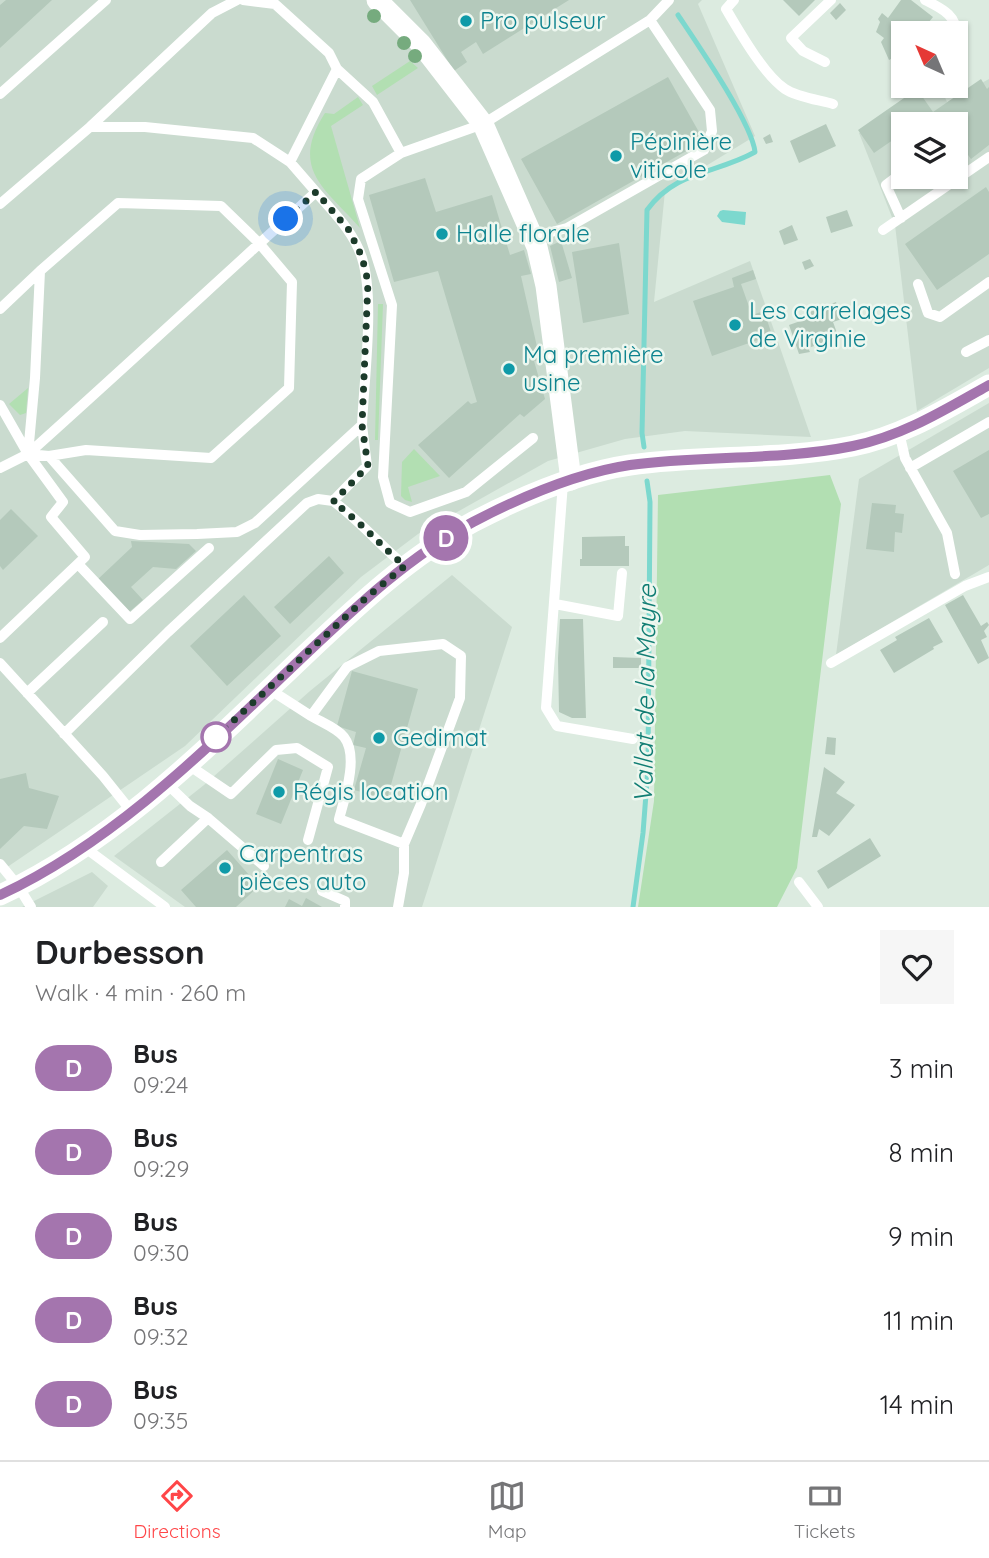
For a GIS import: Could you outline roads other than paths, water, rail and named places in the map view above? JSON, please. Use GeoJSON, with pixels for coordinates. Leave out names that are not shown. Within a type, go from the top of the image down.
{"type":"FeatureCollection","features":[{"type":"Feature","properties":{"kind":"main road"},"geometry":{"type":"LineString","coordinates":[[377,0],[421,44],[483,124],[532,237],[546,286],[567,482]]}},
{"type":"Feature","properties":{"kind":"main road"},"geometry":{"type":"LineString","coordinates":[[9,891],[84,847],[131,811],[187,764],[368,596],[436,544],[474,522],[516,501],[567,482],[630,465],[812,453],[856,446],[916,425],[989,385]]}},
{"type":"Feature","properties":{"kind":"lane"},"geometry":{"type":"LineString","coordinates":[[0,94],[106,0]]}},
{"type":"Feature","properties":{"kind":"lane"},"geometry":{"type":"LineString","coordinates":[[0,204],[90,127],[212,13],[237,0]]}},
{"type":"Feature","properties":{"kind":"lane"},"geometry":{"type":"LineString","coordinates":[[243,0],[273,2],[329,53],[337,69],[373,102],[401,153]]}},
{"type":"Feature","properties":{"kind":"lane"},"geometry":{"type":"LineString","coordinates":[[533,438],[466,492],[410,512],[390,503],[383,477],[392,305],[358,198],[361,179],[401,153],[483,124],[649,20],[669,0]]}},
{"type":"Feature","properties":{"kind":"lane"},"geometry":{"type":"LineString","coordinates":[[734,0],[726,9],[739,32],[786,90],[833,104]]}},
{"type":"Feature","properties":{"kind":"lane"},"geometry":{"type":"LineString","coordinates":[[825,62],[803,51],[791,38],[831,0]]}},
{"type":"Feature","properties":{"kind":"lane"},"geometry":{"type":"LineString","coordinates":[[925,0],[951,16],[954,21]]}},
{"type":"Feature","properties":{"kind":"lane"},"geometry":{"type":"LineString","coordinates":[[532,237],[566,228],[705,150],[712,131],[710,110],[649,20]]}},
{"type":"Feature","properties":{"kind":"lane"},"geometry":{"type":"LineString","coordinates":[[290,162],[337,69]]}},
{"type":"Feature","properties":{"kind":"lane"},"geometry":{"type":"LineString","coordinates":[[90,127],[145,127],[253,138],[290,162],[349,230],[362,257],[368,282],[362,425],[368,466],[333,502]]}},
{"type":"Feature","properties":{"kind":"lane"},"geometry":{"type":"LineString","coordinates":[[883,230],[989,157]]}},
{"type":"Feature","properties":{"kind":"lane"},"geometry":{"type":"LineString","coordinates":[[891,180],[886,184],[901,218]]}},
{"type":"Feature","properties":{"kind":"lane"},"geometry":{"type":"LineString","coordinates":[[0,468],[28,454],[316,192]]}},
{"type":"Feature","properties":{"kind":"lane"},"geometry":{"type":"LineString","coordinates":[[0,309],[118,203],[221,206],[260,243],[292,282],[289,387],[211,457],[86,450],[49,456],[28,454]]}},
{"type":"Feature","properties":{"kind":"lane"},"geometry":{"type":"LineString","coordinates":[[28,454],[40,271]]}},
{"type":"Feature","properties":{"kind":"lane"},"geometry":{"type":"LineString","coordinates":[[918,284],[928,313],[940,317],[989,282]]}},
{"type":"Feature","properties":{"kind":"lane"},"geometry":{"type":"LineString","coordinates":[[966,352],[989,340]]}},
{"type":"Feature","properties":{"kind":"lane"},"geometry":{"type":"LineString","coordinates":[[0,405],[28,454],[63,502],[51,517],[81,561],[130,619],[209,548]]}},
{"type":"Feature","properties":{"kind":"lane"},"geometry":{"type":"LineString","coordinates":[[910,468],[989,422]]}},
{"type":"Feature","properties":{"kind":"lane"},"geometry":{"type":"LineString","coordinates":[[49,456],[115,531],[140,535],[237,532],[254,523],[362,425]]}},
{"type":"Feature","properties":{"kind":"lane"},"geometry":{"type":"LineString","coordinates":[[899,432],[905,458],[947,533],[955,574]]}},
{"type":"Feature","properties":{"kind":"lane"},"geometry":{"type":"LineString","coordinates":[[567,482],[546,708],[557,726],[633,739]]}},
{"type":"Feature","properties":{"kind":"lane"},"geometry":{"type":"LineString","coordinates":[[64,734],[159,640],[307,503],[318,499],[333,502],[350,514],[405,566]]}},
{"type":"Feature","properties":{"kind":"lane"},"geometry":{"type":"LineString","coordinates":[[0,638],[81,561]]}},
{"type":"Feature","properties":{"kind":"lane"},"geometry":{"type":"LineString","coordinates":[[555,604],[618,616],[622,573]]}},
{"type":"Feature","properties":{"kind":"lane"},"geometry":{"type":"LineString","coordinates":[[831,663],[965,586],[989,577]]}},
{"type":"Feature","properties":{"kind":"lane"},"geometry":{"type":"LineString","coordinates":[[27,693],[103,622]]}},
{"type":"Feature","properties":{"kind":"lane"},"geometry":{"type":"LineString","coordinates":[[311,716],[346,667],[379,651],[443,644],[461,656],[460,698],[404,844],[404,873],[398,907]]}},
{"type":"Feature","properties":{"kind":"lane"},"geometry":{"type":"LineString","coordinates":[[0,663],[103,776],[131,811]]}},
{"type":"Feature","properties":{"kind":"lane"},"geometry":{"type":"LineString","coordinates":[[269,689],[343,735],[352,750],[347,792],[339,819],[404,844]]}},
{"type":"Feature","properties":{"kind":"lane"},"geometry":{"type":"LineString","coordinates":[[187,764],[231,794],[276,750],[297,748],[328,767],[308,840]]}},
{"type":"Feature","properties":{"kind":"lane"},"geometry":{"type":"LineString","coordinates":[[165,782],[190,806],[264,866]]}},
{"type":"Feature","properties":{"kind":"lane"},"geometry":{"type":"LineString","coordinates":[[161,862],[208,818]]}},
{"type":"Feature","properties":{"kind":"lane"},"geometry":{"type":"LineString","coordinates":[[84,847],[165,907]]}},
{"type":"Feature","properties":{"kind":"lane"},"geometry":{"type":"LineString","coordinates":[[0,864],[9,891],[31,907]]}},
{"type":"Feature","properties":{"kind":"lane"},"geometry":{"type":"LineString","coordinates":[[799,882],[818,907]]}},
{"type":"Feature","properties":{"kind":"lane"},"geometry":{"type":"LineString","coordinates":[[322,891],[345,901],[345,907]]}},
{"type":"Feature","properties":{"kind":"water"},"geometry":{"type":"Polygon","coordinates":[[[723,210],[746,212],[745,225],[722,222],[717,216],[723,210]]]}},
{"type":"Feature","properties":{"kind":"waterway","name":"Vallat de la Mayre"},"geometry":{"type":"LineString","coordinates":[[644,447],[642,433],[647,210],[658,197],[684,180],[755,152],[752,139],[734,103],[678,15]]}},
{"type":"Feature","properties":{"kind":"waterway","name":"Vallat de la Mayre"},"geometry":{"type":"LineString","coordinates":[[633,907],[648,768],[650,502],[647,481]]}},
{"type":"Feature","properties":{"kind":"place","name":"Pro pulseur"},"geometry":{"type":"Point","coordinates":[466,21]}},
{"type":"Feature","properties":{"kind":"place","name":"Pépinière viticole"},"geometry":{"type":"Point","coordinates":[616,156]}},
{"type":"Feature","properties":{"kind":"place","name":"Halle florale"},"geometry":{"type":"Point","coordinates":[442,234]}},
{"type":"Feature","properties":{"kind":"place","name":"Les carrelages de Virginie"},"geometry":{"type":"Point","coordinates":[735,325]}},
{"type":"Feature","properties":{"kind":"place","name":"Ma première usine"},"geometry":{"type":"Point","coordinates":[509,369]}},
{"type":"Feature","properties":{"kind":"place","name":"Gedimat"},"geometry":{"type":"Point","coordinates":[379,738]}},
{"type":"Feature","properties":{"kind":"place","name":"Régis location"},"geometry":{"type":"Point","coordinates":[279,792]}},
{"type":"Feature","properties":{"kind":"place","name":"Carpentras pièces auto"},"geometry":{"type":"Point","coordinates":[225,868]}}]}
